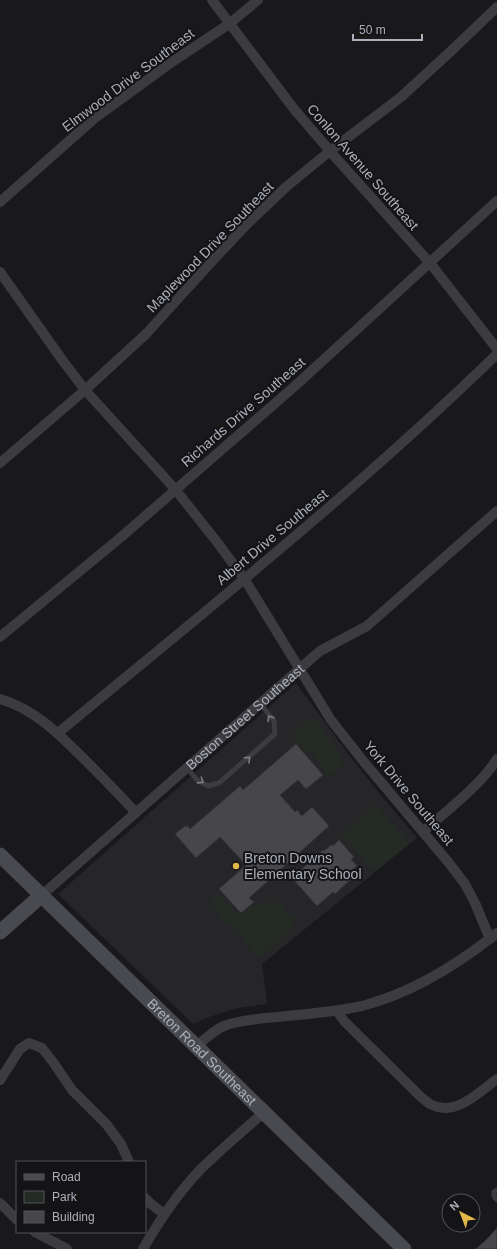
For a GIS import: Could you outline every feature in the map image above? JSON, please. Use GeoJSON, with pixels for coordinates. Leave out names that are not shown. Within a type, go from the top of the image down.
{"type":"FeatureCollection","features":[{"type":"Feature","properties":{"kind":"main road","name":"Breton Road Southeast"},"geometry":{"type":"LineString","coordinates":[[0,854],[198,1046],[398,1247]]}},
{"type":"Feature","properties":{"kind":"main road","name":"Boston Street Southeast"},"geometry":{"type":"LineString","coordinates":[[0,932],[42,895]]}},
{"type":"Feature","properties":{"kind":"street","name":"Conlon Avenue Southeast"},"geometry":{"type":"LineString","coordinates":[[212,0],[294,109],[430,263],[497,349]]}},
{"type":"Feature","properties":{"kind":"street","name":"Elmwood Drive Southeast"},"geometry":{"type":"LineString","coordinates":[[0,202],[96,118],[172,62],[229,24],[258,0]]}},
{"type":"Feature","properties":{"kind":"street","name":"Maplewood Drive Southeast"},"geometry":{"type":"LineString","coordinates":[[0,463],[85,390],[146,334],[249,222],[286,187],[330,151],[401,97],[497,7]]}},
{"type":"Feature","properties":{"kind":"street","name":"Richards Drive Southeast"},"geometry":{"type":"LineString","coordinates":[[0,637],[120,538],[295,386],[497,201]]}},
{"type":"Feature","properties":{"kind":"street","name":"York Drive Southeast"},"geometry":{"type":"LineString","coordinates":[[0,272],[85,390],[175,489],[217,542],[245,580],[331,720],[364,762],[424,831],[465,884],[494,936]]}},
{"type":"Feature","properties":{"kind":"street","name":"Albert Drive Southeast"},"geometry":{"type":"LineString","coordinates":[[58,733],[245,580],[366,476],[439,411],[497,354]]}},
{"type":"Feature","properties":{"kind":"street","name":"Boston Street Southeast"},"geometry":{"type":"LineString","coordinates":[[42,895],[320,651],[367,626],[497,511]]}},
{"type":"Feature","properties":{"kind":"street"},"geometry":{"type":"LineString","coordinates":[[0,699],[13,703],[38,718],[58,733],[136,812]]}},
{"type":"Feature","properties":{"kind":"street"},"geometry":{"type":"LineString","coordinates":[[424,831],[475,786],[491,769],[497,759]]}},
{"type":"Feature","properties":{"kind":"street"},"geometry":{"type":"LineString","coordinates":[[198,1046],[223,1026],[250,1020],[337,1011],[396,995],[455,965],[494,936]]}},
{"type":"Feature","properties":{"kind":"street"},"geometry":{"type":"LineString","coordinates":[[337,1011],[420,1096],[431,1104],[442,1108],[454,1108],[497,1079]]}},
{"type":"Feature","properties":{"kind":"street"},"geometry":{"type":"LineString","coordinates":[[0,1080],[20,1049],[29,1043],[42,1048],[72,1090],[107,1125],[121,1144],[129,1161]]}},
{"type":"Feature","properties":{"kind":"street"},"geometry":{"type":"LineString","coordinates":[[143,1249],[164,1214],[200,1171],[263,1113]]}},
{"type":"Feature","properties":{"kind":"street"},"geometry":{"type":"LineString","coordinates":[[146,1199],[164,1214]]}},
{"type":"Feature","properties":{"kind":"street"},"geometry":{"type":"LineString","coordinates":[[0,1203],[16,1219]]}},
{"type":"Feature","properties":{"kind":"street"},"geometry":{"type":"LineString","coordinates":[[37,1233],[66,1249]]}},
{"type":"Feature","properties":{"kind":"lane"},"geometry":{"type":"LineString","coordinates":[[187,768],[197,780],[208,786],[219,783],[246,761],[275,734],[274,721],[260,703]]}},
{"type":"Feature","properties":{"kind":"lane"},"geometry":{"type":"LineString","coordinates":[[497,1190],[494,1192],[494,1196],[497,1200]]}},
{"type":"Feature","properties":{"kind":"shaded area","name":"Breton Downs Elementary School"},"geometry":{"type":"Polygon","coordinates":[[[296,683],[349,755],[417,838],[262,964],[267,1004],[237,1008],[193,1024],[58,894],[296,683]]]}},
{"type":"Feature","properties":{"kind":"green space"},"geometry":{"type":"Polygon","coordinates":[[[313,719],[317,722],[344,761],[328,777],[315,755],[304,750],[292,737],[300,725],[313,719]]]}},
{"type":"Feature","properties":{"kind":"green space"},"geometry":{"type":"Polygon","coordinates":[[[376,805],[409,843],[374,872],[342,835],[376,805]]]}},
{"type":"Feature","properties":{"kind":"green space"},"geometry":{"type":"Polygon","coordinates":[[[218,893],[239,915],[252,906],[279,902],[282,903],[285,913],[294,918],[294,926],[259,958],[234,928],[229,926],[208,903],[218,893]]]}},
{"type":"Feature","properties":{"kind":"building","name":"Breton Downs Elementary School"},"geometry":{"type":"Polygon","coordinates":[[[296,744],[323,775],[306,789],[298,780],[280,795],[295,812],[297,810],[302,816],[312,807],[329,826],[249,898],[254,902],[241,913],[219,889],[246,865],[220,837],[196,858],[175,834],[185,826],[188,826],[190,829],[240,786],[243,790],[296,744]]]}},
{"type":"Feature","properties":{"kind":"building"},"geometry":{"type":"Polygon","coordinates":[[[339,840],[354,857],[351,859],[357,866],[350,871],[354,876],[335,894],[333,892],[317,906],[292,878],[323,850],[324,851],[331,845],[333,846],[339,840]]]}},
{"type":"Feature","properties":{"kind":"building"},"geometry":{"type":"Polygon","coordinates":[[[497,1228],[497,1249],[476,1249],[487,1239],[497,1228]]]}},
{"type":"Feature","properties":{"kind":"place","name":"Breton Downs Elementary School"},"geometry":{"type":"Point","coordinates":[236,866]}}]}
